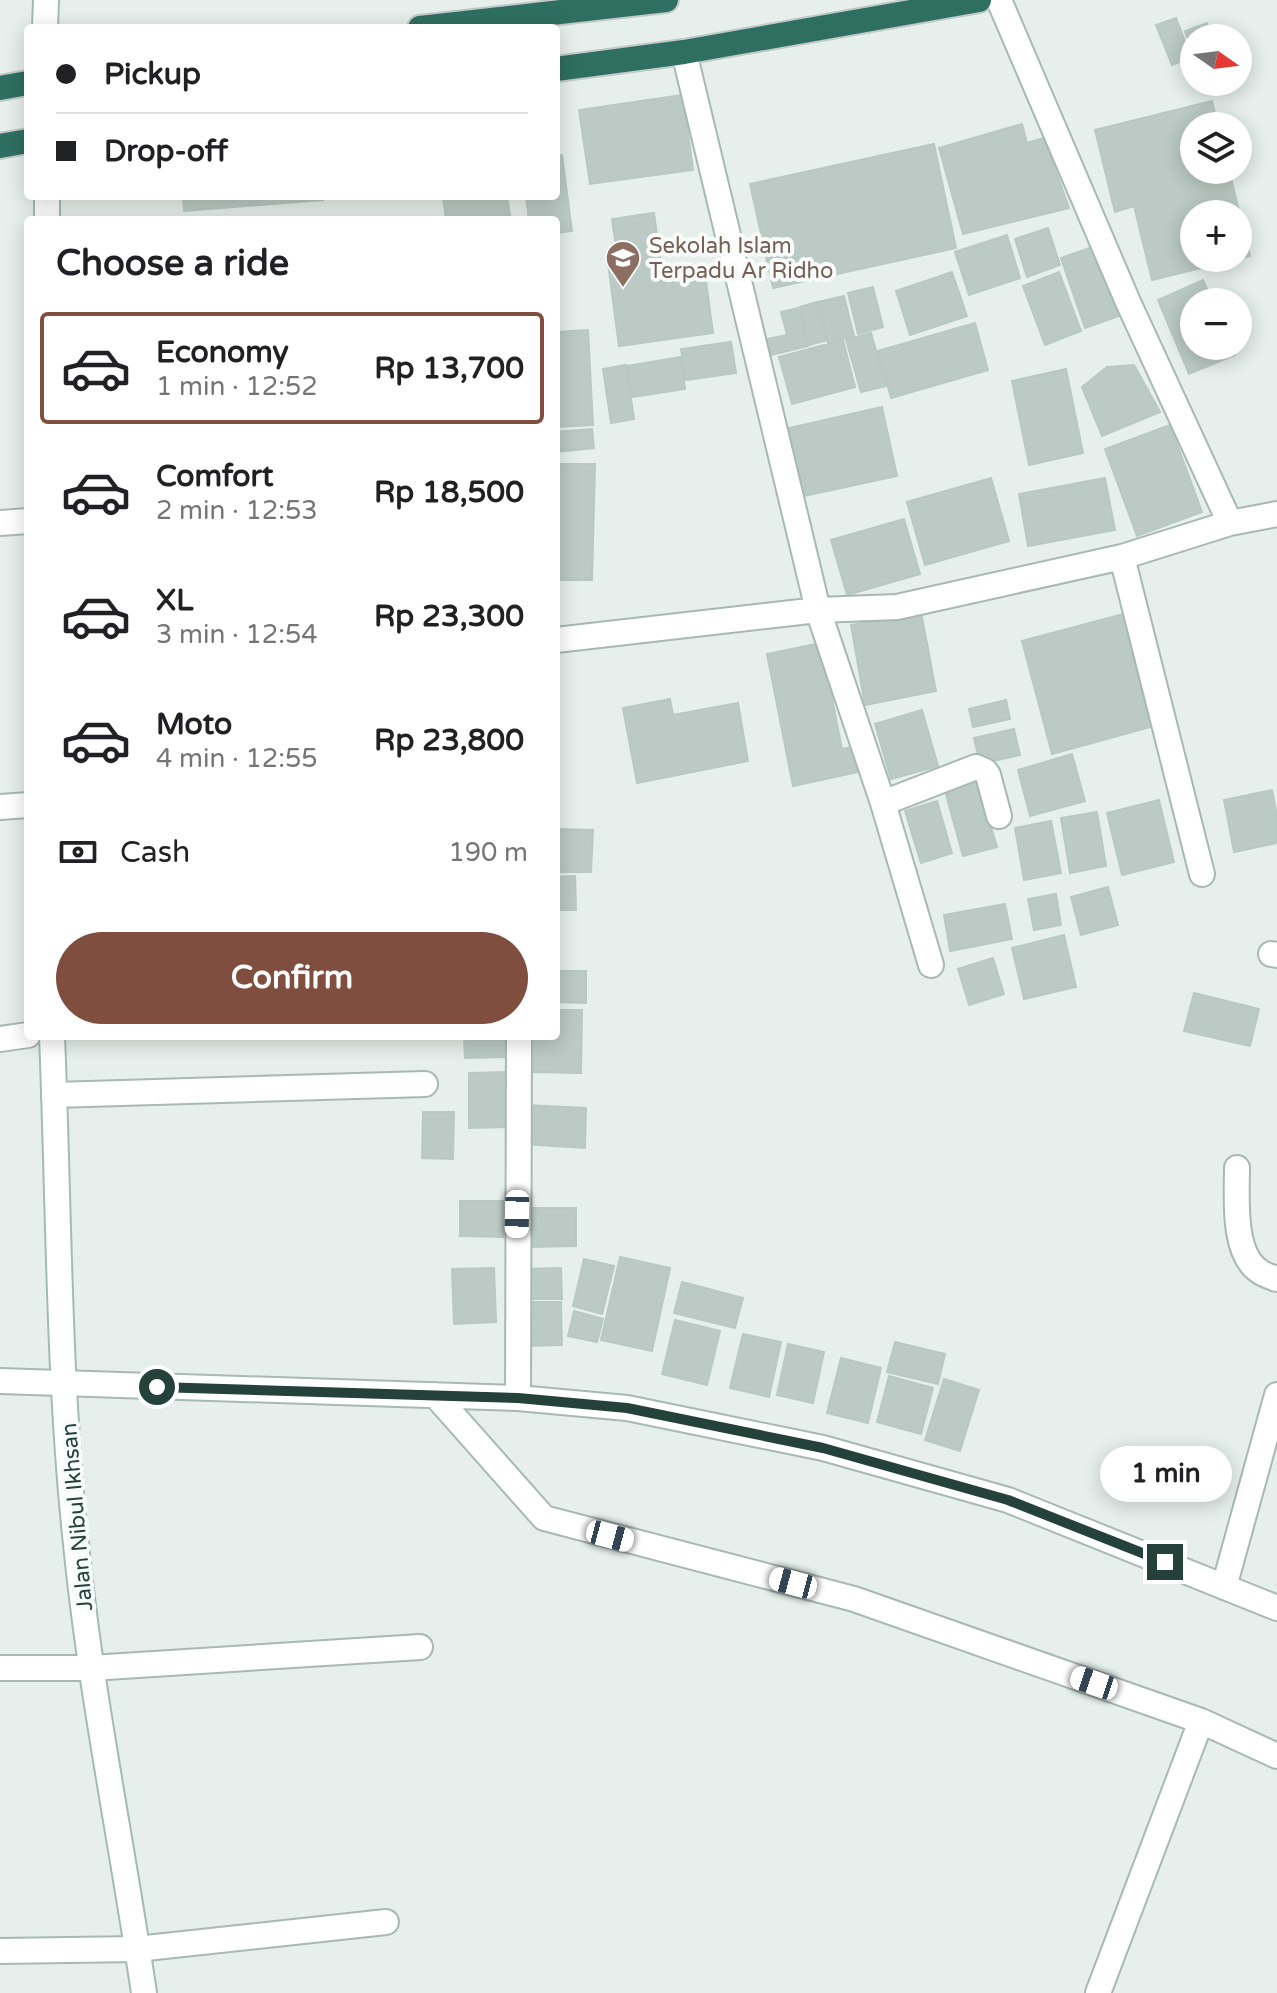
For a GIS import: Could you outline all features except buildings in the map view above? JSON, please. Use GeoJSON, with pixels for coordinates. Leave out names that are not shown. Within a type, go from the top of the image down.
{"type":"FeatureCollection","features":[{"type":"Feature","properties":{"kind":"highway"},"geometry":{"type":"LineString","coordinates":[[560,68],[684,52],[979,0]]}},
{"type":"Feature","properties":{"kind":"highway"},"geometry":{"type":"LineString","coordinates":[[456,24],[660,1]]}},
{"type":"Feature","properties":{"kind":"highway"},"geometry":{"type":"LineString","coordinates":[[0,88],[24,84]]}},
{"type":"Feature","properties":{"kind":"highway"},"geometry":{"type":"LineString","coordinates":[[0,146],[24,142]]}},
{"type":"Feature","properties":{"kind":"street"},"geometry":{"type":"LineString","coordinates":[[45,24],[46,0]]}},
{"type":"Feature","properties":{"kind":"street"},"geometry":{"type":"LineString","coordinates":[[999,0],[1128,302],[1230,523]]}},
{"type":"Feature","properties":{"kind":"street"},"geometry":{"type":"LineString","coordinates":[[684,52],[818,610],[883,803],[931,965]]}},
{"type":"Feature","properties":{"kind":"street"},"geometry":{"type":"LineString","coordinates":[[560,640],[818,610],[897,607],[1122,557],[1230,523],[1277,514]]}},
{"type":"Feature","properties":{"kind":"street"},"geometry":{"type":"LineString","coordinates":[[0,523],[24,521]]}},
{"type":"Feature","properties":{"kind":"street"},"geometry":{"type":"LineString","coordinates":[[1122,557],[1202,874]]}},
{"type":"Feature","properties":{"kind":"street"},"geometry":{"type":"LineString","coordinates":[[883,803],[976,767],[988,775],[999,816]]}},
{"type":"Feature","properties":{"kind":"street"},"geometry":{"type":"LineString","coordinates":[[0,807],[24,805]]}},
{"type":"Feature","properties":{"kind":"street"},"geometry":{"type":"LineString","coordinates":[[0,1039],[24,1036]]}},
{"type":"Feature","properties":{"kind":"street","name":"Jalan Nibul Ikhsan"},"geometry":{"type":"LineString","coordinates":[[52,1040],[65,1385],[76,1543],[91,1668],[144,1993]]}},
{"type":"Feature","properties":{"kind":"street"},"geometry":{"type":"LineString","coordinates":[[518,1398],[519,1040]]}},
{"type":"Feature","properties":{"kind":"street"},"geometry":{"type":"LineString","coordinates":[[54,1095],[425,1084]]}},
{"type":"Feature","properties":{"kind":"street"},"geometry":{"type":"LineString","coordinates":[[1237,1168],[1237,1219],[1245,1255],[1258,1271],[1277,1279]]}},
{"type":"Feature","properties":{"kind":"street"},"geometry":{"type":"LineString","coordinates":[[0,1381],[518,1398],[627,1408],[823,1448],[1008,1500],[1277,1608]]}},
{"type":"Feature","properties":{"kind":"street"},"geometry":{"type":"LineString","coordinates":[[435,1395],[544,1518],[854,1599],[1201,1721],[1277,1756]]}},
{"type":"Feature","properties":{"kind":"street"},"geometry":{"type":"LineString","coordinates":[[1224,1587],[1277,1395]]}},
{"type":"Feature","properties":{"kind":"street"},"geometry":{"type":"LineString","coordinates":[[0,1668],[91,1668],[420,1647]]}},
{"type":"Feature","properties":{"kind":"street"},"geometry":{"type":"LineString","coordinates":[[1098,1993],[1201,1721]]}},
{"type":"Feature","properties":{"kind":"street"},"geometry":{"type":"LineString","coordinates":[[0,1951],[137,1949],[386,1922]]}},
{"type":"Feature","properties":{"kind":"place","name":"Sekolah Islam Terpadu Ar Ridho"},"geometry":{"type":"Point","coordinates":[623,289]}},
{"type":"Feature","properties":{"kind":"route"},"geometry":{"type":"LineString","coordinates":[[157,1387],[518,1398],[627,1408],[823,1448],[1008,1500],[1165,1562]]}}]}
